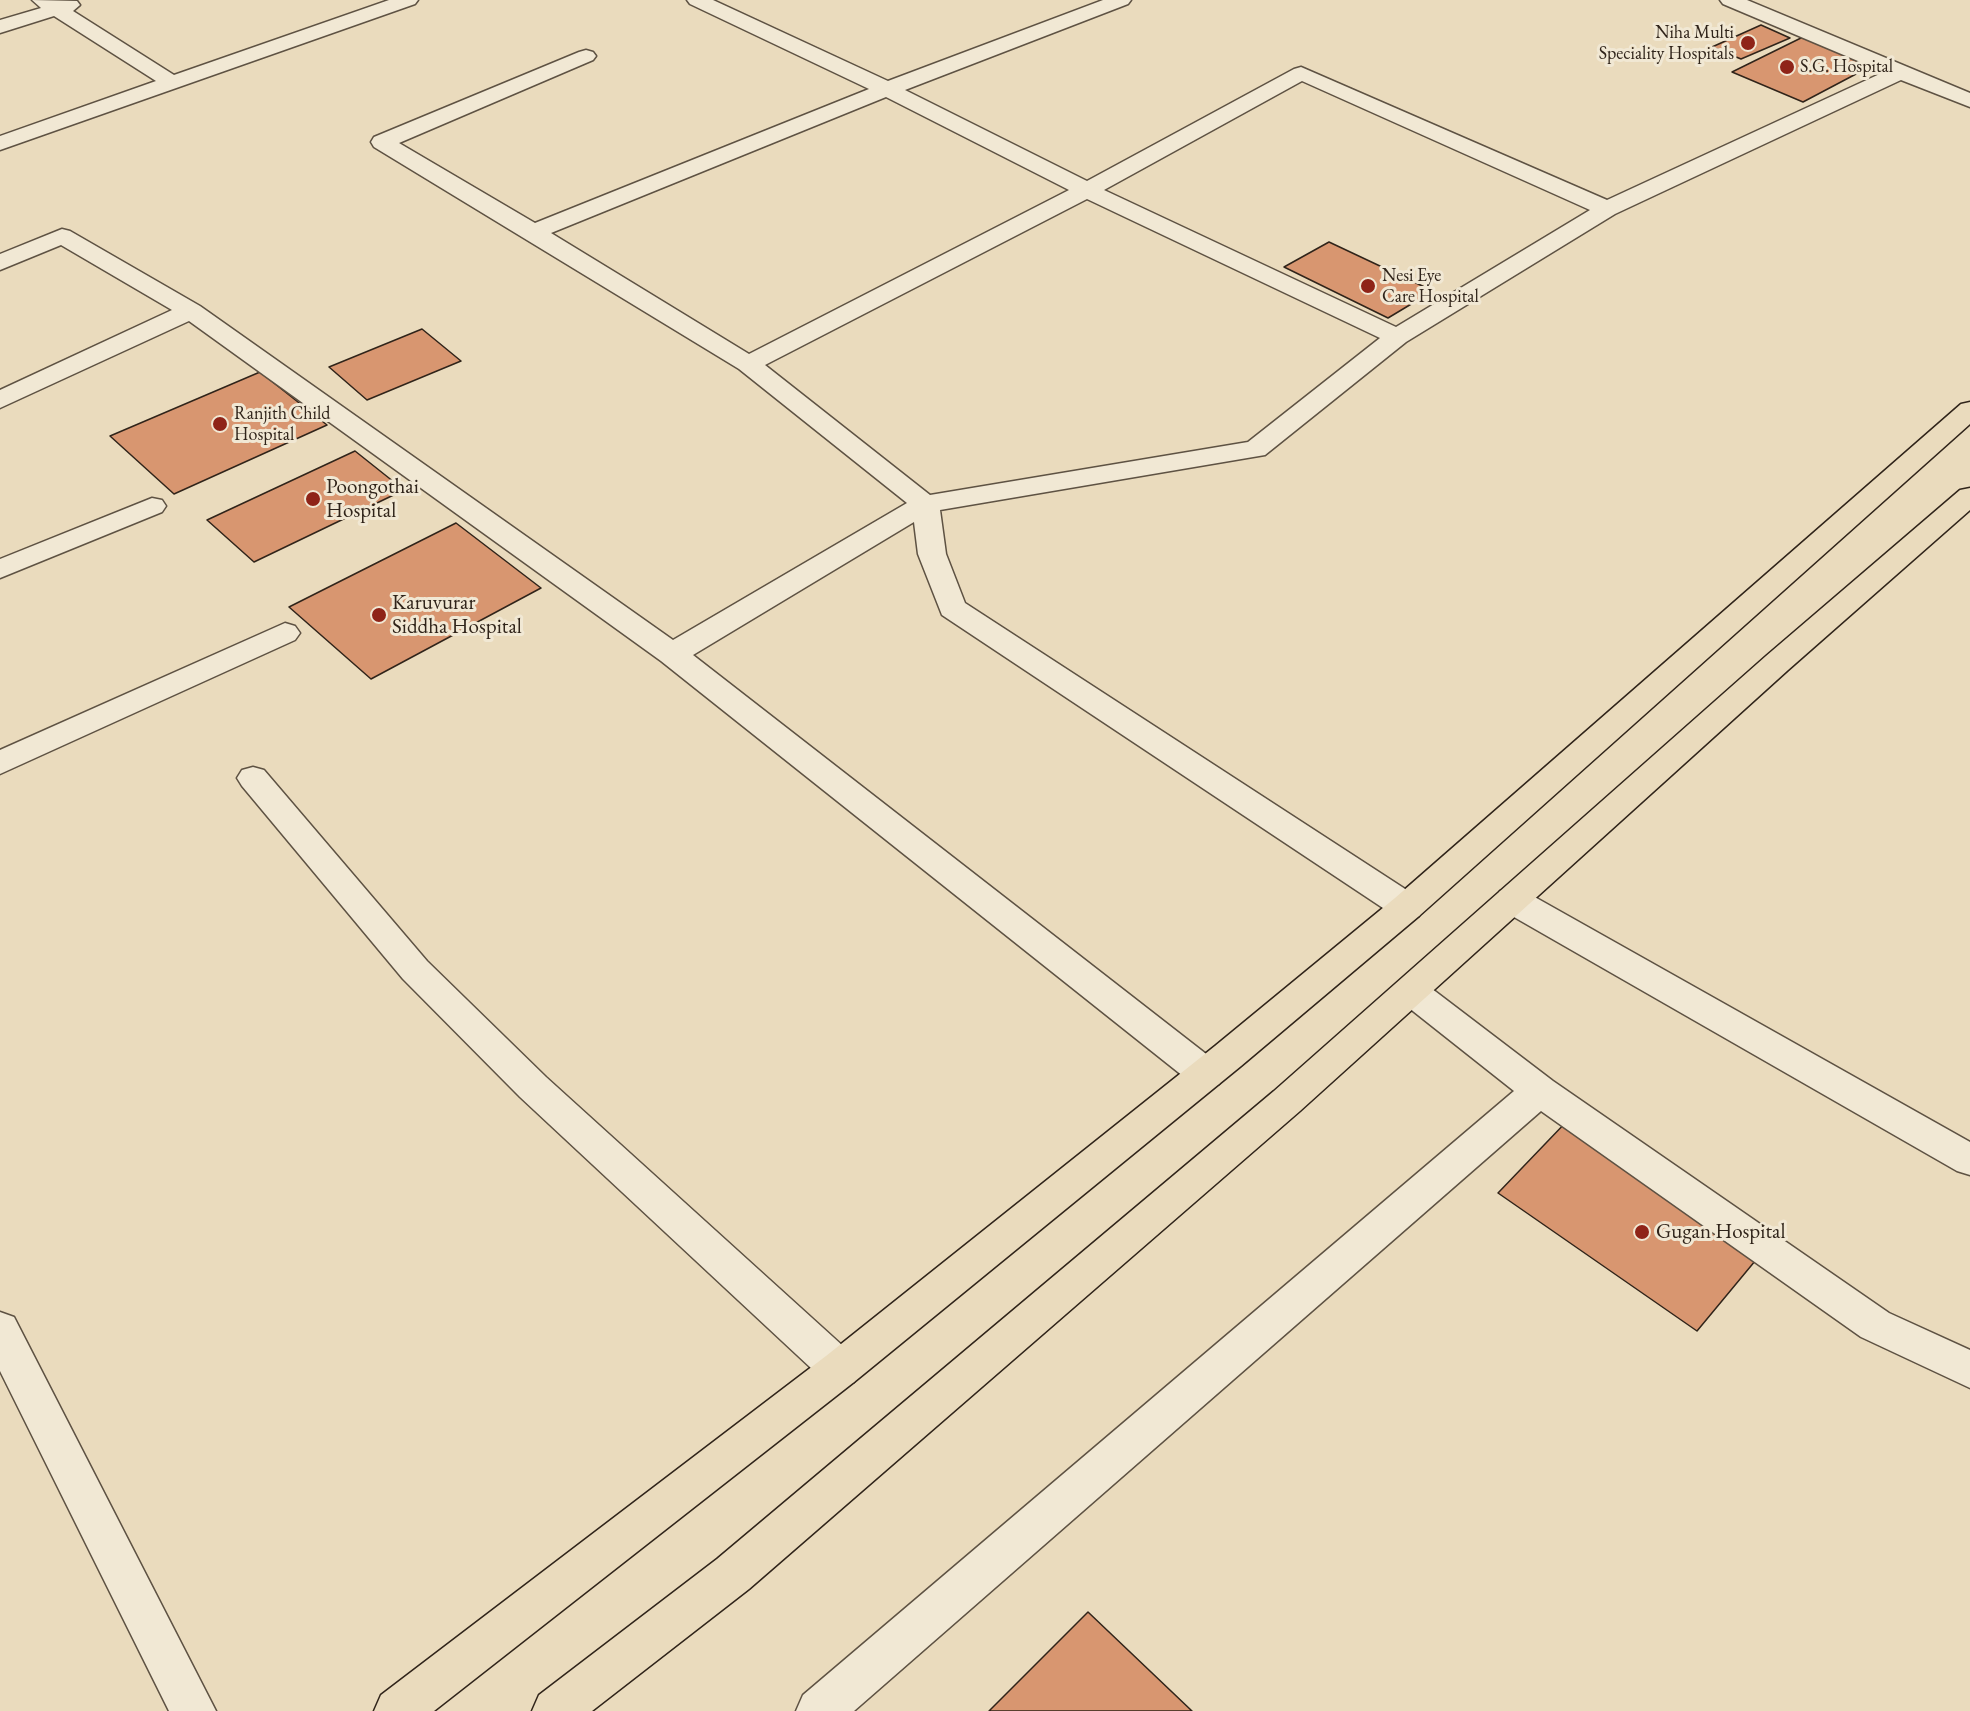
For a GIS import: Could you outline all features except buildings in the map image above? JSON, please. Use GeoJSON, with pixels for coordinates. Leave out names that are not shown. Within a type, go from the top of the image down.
{"type":"FeatureCollection","features":[{"type":"Feature","properties":{"kind":"main road"},"geometry":{"type":"LineString","coordinates":[[397,1711],[840,1369],[1206,1074],[1407,907],[1970,410]]}},
{"type":"Feature","properties":{"kind":"main road"},"geometry":{"type":"LineString","coordinates":[[555,1711],[733,1574],[1287,1101],[1777,663],[1970,496]]}},
{"type":"Feature","properties":{"kind":"street"},"geometry":{"type":"LineString","coordinates":[[0,27],[49,5],[85,0]]}},
{"type":"Feature","properties":{"kind":"street"},"geometry":{"type":"LineString","coordinates":[[0,143],[408,0]]}},
{"type":"Feature","properties":{"kind":"street"},"geometry":{"type":"LineString","coordinates":[[697,0],[886,89],[1087,190],[1397,337]]}},
{"type":"Feature","properties":{"kind":"street"},"geometry":{"type":"LineString","coordinates":[[533,232],[886,89],[1121,0]]}},
{"type":"Feature","properties":{"kind":"street"},"geometry":{"type":"LineString","coordinates":[[1730,0],[1970,101]]}},
{"type":"Feature","properties":{"kind":"street"},"geometry":{"type":"LineString","coordinates":[[49,5],[171,82]]}},
{"type":"Feature","properties":{"kind":"street"},"geometry":{"type":"LineString","coordinates":[[586,56],[382,142],[748,364],[925,504],[932,554],[951,608],[1407,907]]}},
{"type":"Feature","properties":{"kind":"street"},"geometry":{"type":"LineString","coordinates":[[672,654],[925,504],[1256,449],[1397,337],[1607,209],[1901,72]]}},
{"type":"Feature","properties":{"kind":"street"},"geometry":{"type":"LineString","coordinates":[[748,364],[1087,190],[1301,73],[1607,209]]}},
{"type":"Feature","properties":{"kind":"street"},"geometry":{"type":"LineString","coordinates":[[0,263],[62,236],[191,311],[672,654],[1206,1074]]}},
{"type":"Feature","properties":{"kind":"street"},"geometry":{"type":"LineString","coordinates":[[0,400],[191,311]]}},
{"type":"Feature","properties":{"kind":"street"},"geometry":{"type":"LineString","coordinates":[[0,569],[152,506]]}},
{"type":"Feature","properties":{"kind":"street"},"geometry":{"type":"LineString","coordinates":[[0,763],[285,633]]}},
{"type":"Feature","properties":{"kind":"street"},"geometry":{"type":"LineString","coordinates":[[253,778],[432,987],[533,1087],[840,1369]]}},
{"type":"Feature","properties":{"kind":"street"},"geometry":{"type":"LineString","coordinates":[[1512,900],[1970,1160]]}},
{"type":"Feature","properties":{"kind":"street"},"geometry":{"type":"LineString","coordinates":[[1411,991],[1540,1091],[1875,1325],[1970,1370]]}},
{"type":"Feature","properties":{"kind":"street"},"geometry":{"type":"LineString","coordinates":[[819,1711],[1540,1091]]}},
{"type":"Feature","properties":{"kind":"street"},"geometry":{"type":"LineString","coordinates":[[0,1330],[194,1711]]}},
{"type":"Feature","properties":{"kind":"place","name":"Niha Multi Speciality Hospitals"},"geometry":{"type":"Point","coordinates":[1748,43]}},
{"type":"Feature","properties":{"kind":"place","name":"S.G. Hospital"},"geometry":{"type":"Point","coordinates":[1787,67]}},
{"type":"Feature","properties":{"kind":"place","name":"Nesi Eye Care Hospital"},"geometry":{"type":"Point","coordinates":[1368,286]}},
{"type":"Feature","properties":{"kind":"place","name":"Ranjith Child Hospital"},"geometry":{"type":"Point","coordinates":[220,424]}},
{"type":"Feature","properties":{"kind":"place","name":"Poongothai Hospital"},"geometry":{"type":"Point","coordinates":[313,499]}},
{"type":"Feature","properties":{"kind":"place","name":"Karuvurar Siddha Hospital"},"geometry":{"type":"Point","coordinates":[379,615]}},
{"type":"Feature","properties":{"kind":"place","name":"Gugan Hospital"},"geometry":{"type":"Point","coordinates":[1642,1232]}}]}
